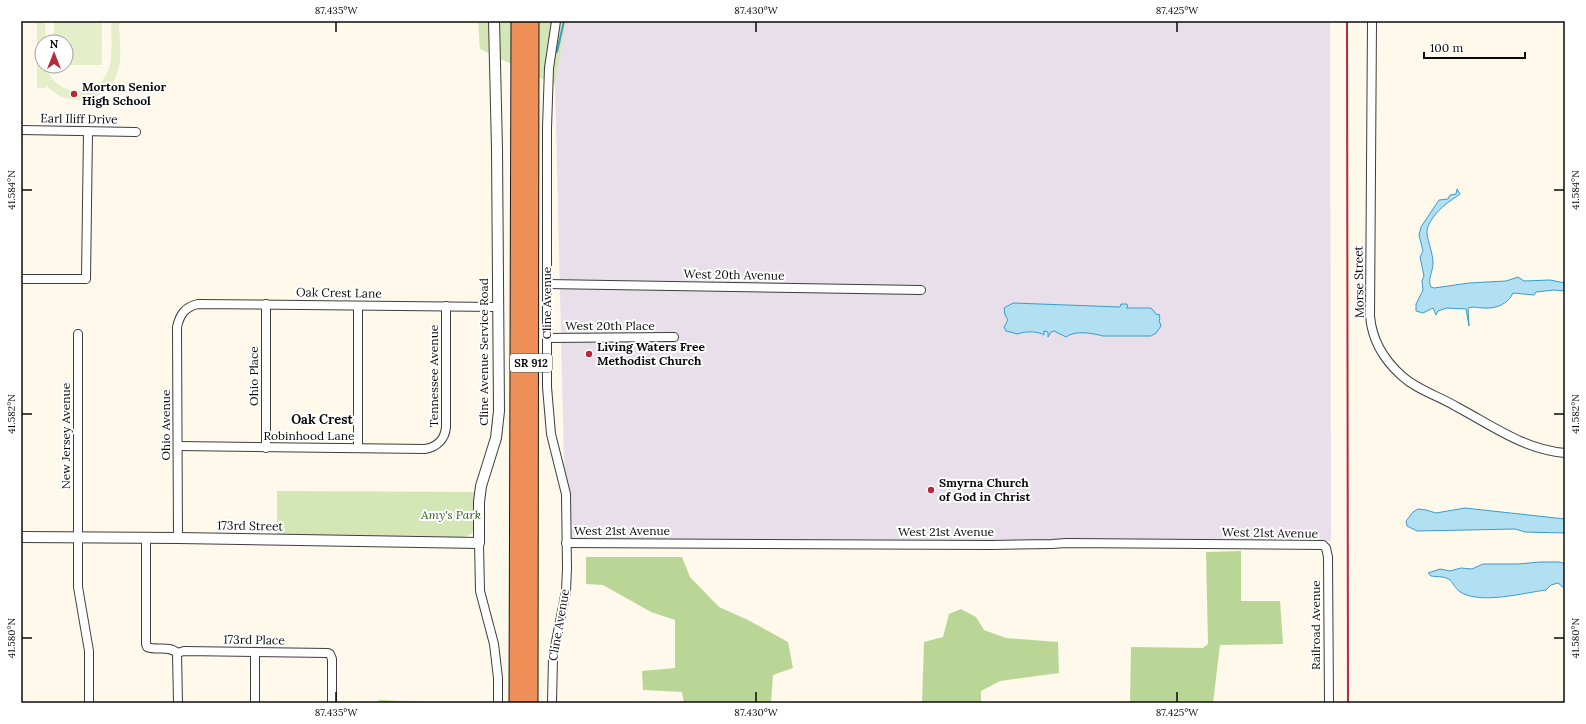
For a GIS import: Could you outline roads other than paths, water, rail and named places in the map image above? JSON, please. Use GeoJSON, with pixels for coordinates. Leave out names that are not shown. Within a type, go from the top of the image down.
{"type":"FeatureCollection","features":[{"type":"Feature","properties":{"kind":"highway"},"geometry":{"type":"LineString","coordinates":[[514,21],[519,66]]}},
{"type":"Feature","properties":{"kind":"highway","name":"SR 912"},"geometry":{"type":"LineString","coordinates":[[517,703],[519,21]]}},
{"type":"Feature","properties":{"kind":"highway","name":"Cline Avenue"},"geometry":{"type":"LineString","coordinates":[[530,700],[532,25]]}},
{"type":"Feature","properties":{"kind":"street","name":"Cline Avenue Service Road"},"geometry":{"type":"LineString","coordinates":[[494,21],[497,149],[498,426],[481,486],[479,502],[479,543],[480,591],[494,644],[498,678],[498,703]]}},
{"type":"Feature","properties":{"kind":"street","name":"Cline Avenue"},"geometry":{"type":"LineString","coordinates":[[552,703],[553,657],[566,591],[566,490],[553,444],[549,421],[547,387],[549,68],[556,21]]}},
{"type":"Feature","properties":{"kind":"street","name":"Morse Street"},"geometry":{"type":"LineString","coordinates":[[1372,21],[1370,316],[1376,342],[1381,351],[1400,375],[1408,381],[1507,435],[1540,449],[1565,453]]}},
{"type":"Feature","properties":{"kind":"street","name":"Earl Iliff Drive"},"geometry":{"type":"LineString","coordinates":[[21,130],[136,132]]}},
{"type":"Feature","properties":{"kind":"street"},"geometry":{"type":"LineString","coordinates":[[21,279],[86,279],[88,131]]}},
{"type":"Feature","properties":{"kind":"street","name":"West 20th Avenue"},"geometry":{"type":"LineString","coordinates":[[547,284],[921,290]]}},
{"type":"Feature","properties":{"kind":"street","name":"Oak Crest Lane"},"geometry":{"type":"LineString","coordinates":[[182,312],[191,305],[198,304],[497,307]]}},
{"type":"Feature","properties":{"kind":"street","name":"Ohio Place"},"geometry":{"type":"LineString","coordinates":[[266,304],[266,448]]}},
{"type":"Feature","properties":{"kind":"street"},"geometry":{"type":"LineString","coordinates":[[358,306],[358,448]]}},
{"type":"Feature","properties":{"kind":"street","name":"Tennessee Avenue"},"geometry":{"type":"LineString","coordinates":[[439,443],[446,432],[446,306]]}},
{"type":"Feature","properties":{"kind":"street","name":"Ohio Avenue"},"geometry":{"type":"LineString","coordinates":[[178,538],[177,327],[182,312]]}},
{"type":"Feature","properties":{"kind":"street","name":"New Jersey Avenue"},"geometry":{"type":"LineString","coordinates":[[78,334],[78,588],[90,651],[89,703]]}},
{"type":"Feature","properties":{"kind":"street","name":"West 20th Place"},"geometry":{"type":"LineString","coordinates":[[547,338],[674,338]]}},
{"type":"Feature","properties":{"kind":"street","name":"Robinhood Lane"},"geometry":{"type":"LineString","coordinates":[[178,446],[425,449],[431,448],[439,443]]}},
{"type":"Feature","properties":{"kind":"street","name":"173rd Street"},"geometry":{"type":"LineString","coordinates":[[21,537],[479,543]]}},
{"type":"Feature","properties":{"kind":"street","name":"173rd Place"},"geometry":{"type":"LineString","coordinates":[[146,538],[147,647],[172,649],[177,653],[184,651],[330,654],[332,660],[332,703]]}},
{"type":"Feature","properties":{"kind":"street","name":"West 21st Avenue"},"geometry":{"type":"LineString","coordinates":[[566,543],[990,545],[1066,543],[1315,544],[1323,545],[1325,547]]}},
{"type":"Feature","properties":{"kind":"street","name":"Railroad Avenue"},"geometry":{"type":"LineString","coordinates":[[1325,547],[1328,558],[1329,703]]}},
{"type":"Feature","properties":{"kind":"street"},"geometry":{"type":"LineString","coordinates":[[255,652],[255,703]]}},
{"type":"Feature","properties":{"kind":"street"},"geometry":{"type":"LineString","coordinates":[[177,653],[178,703]]}},
{"type":"Feature","properties":{"kind":"water"},"geometry":{"type":"Polygon","coordinates":[[[1457,189],[1460,194],[1439,210],[1430,222],[1427,229],[1433,259],[1430,279],[1431,287],[1434,288],[1469,283],[1506,281],[1518,277],[1524,281],[1550,280],[1565,283],[1565,291],[1554,290],[1536,292],[1534,295],[1513,293],[1505,303],[1497,307],[1468,308],[1469,326],[1466,309],[1447,308],[1438,311],[1436,315],[1433,308],[1423,313],[1416,311],[1416,304],[1423,290],[1422,281],[1424,276],[1420,257],[1423,251],[1419,235],[1421,227],[1439,200],[1448,199],[1450,195],[1456,194],[1457,189]]]}},
{"type":"Feature","properties":{"kind":"water"},"geometry":{"type":"Polygon","coordinates":[[[1013,303],[1120,307],[1121,304],[1127,304],[1128,306],[1126,308],[1151,308],[1157,315],[1159,314],[1161,326],[1156,333],[1151,336],[1103,336],[1074,333],[1066,337],[1054,331],[1051,332],[1048,337],[1048,332],[1044,331],[1044,335],[1031,332],[1018,334],[1006,331],[1004,327],[1008,320],[1005,315],[1004,308],[1013,303]]]}},
{"type":"Feature","properties":{"kind":"water"},"geometry":{"type":"Polygon","coordinates":[[[1465,508],[1565,519],[1565,533],[1525,532],[1515,529],[1417,531],[1407,526],[1406,521],[1413,512],[1418,509],[1436,513],[1465,508]]]}},
{"type":"Feature","properties":{"kind":"water"},"geometry":{"type":"Polygon","coordinates":[[[1560,562],[1565,564],[1564,588],[1558,583],[1551,585],[1546,590],[1503,597],[1481,598],[1462,593],[1450,580],[1443,577],[1431,576],[1428,573],[1440,569],[1450,571],[1461,568],[1472,569],[1483,564],[1518,564],[1560,562]]]}},
{"type":"Feature","properties":{"kind":"waterway"},"geometry":{"type":"LineString","coordinates":[[557,52],[564,21]]}},
{"type":"Feature","properties":{"kind":"railway"},"geometry":{"type":"LineString","coordinates":[[1347,21],[1348,703]]}},
{"type":"Feature","properties":{"kind":"place","name":"Morton Senior High School"},"geometry":{"type":"Point","coordinates":[74,94]}},
{"type":"Feature","properties":{"kind":"place","name":"Living Waters Free Methodist Church"},"geometry":{"type":"Point","coordinates":[589,354]}},
{"type":"Feature","properties":{"kind":"place","name":"Smyrna Church of God in Christ"},"geometry":{"type":"Point","coordinates":[931,490]}},
{"type":"Feature","properties":{"kind":"district","name":"Oak Crest"},"geometry":{"type":"Point","coordinates":[322,419]}},
{"type":"Feature","properties":{"kind":"park label","name":"Amy's Park"},"geometry":{"type":"Point","coordinates":[451,515]}}]}
